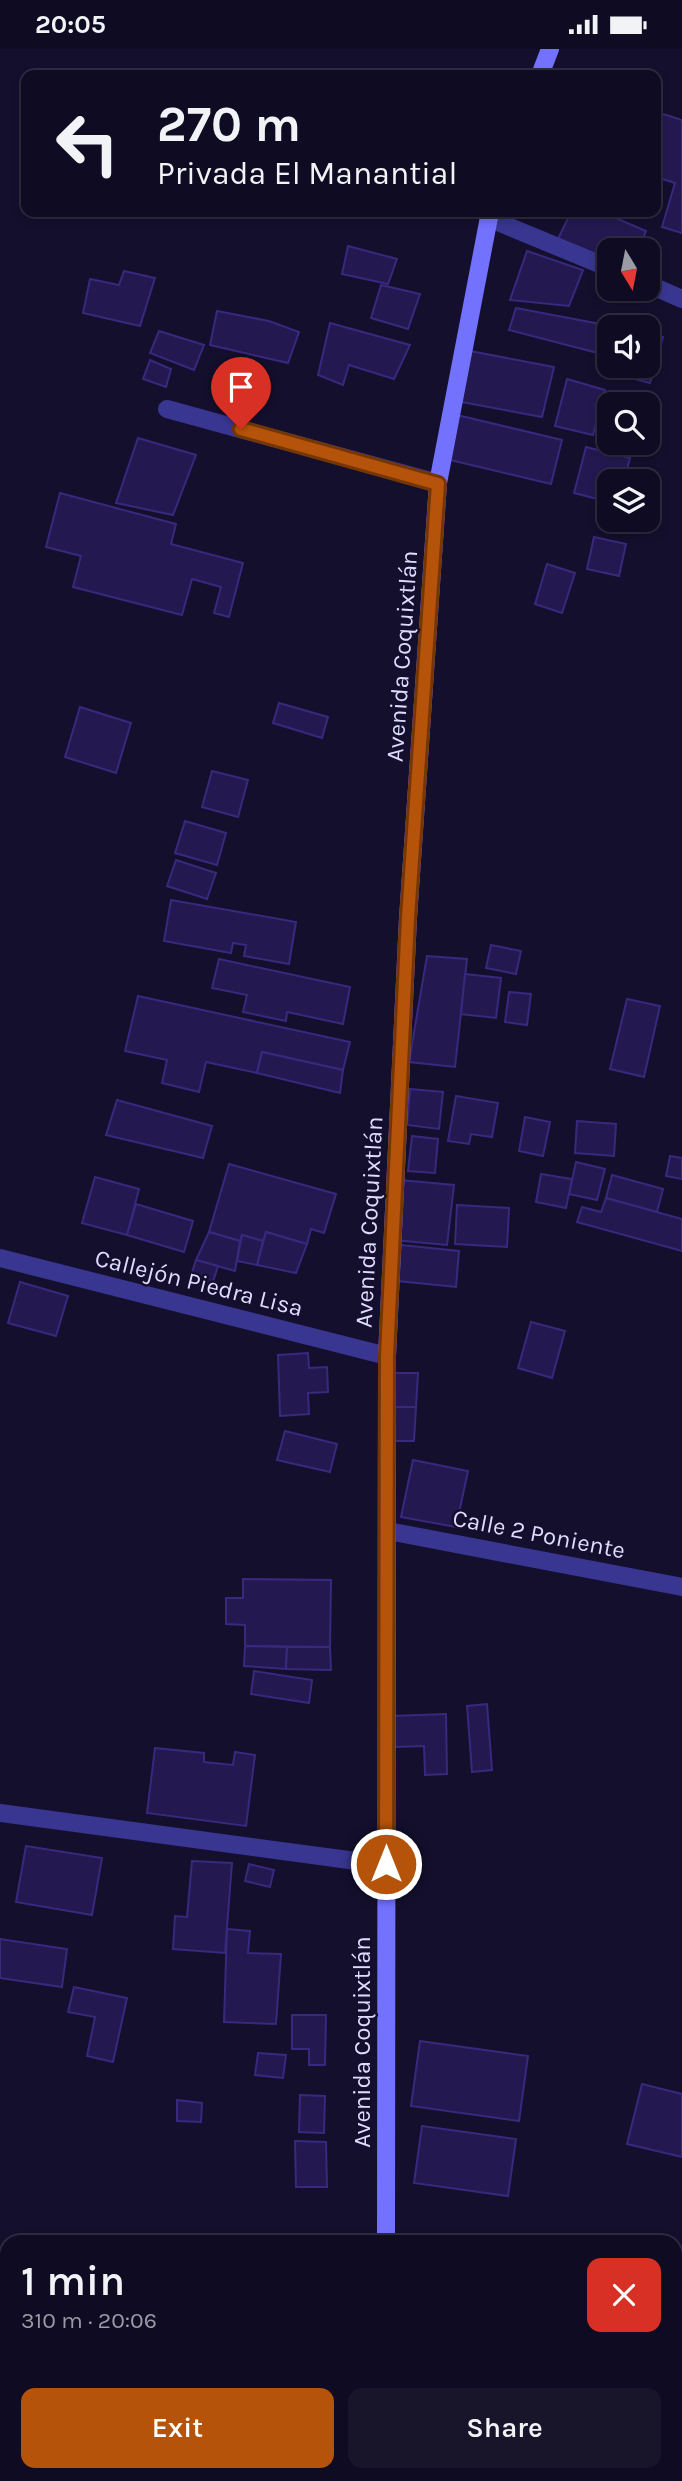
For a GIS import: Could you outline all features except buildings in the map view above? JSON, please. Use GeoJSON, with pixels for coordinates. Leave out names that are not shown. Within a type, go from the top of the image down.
{"type":"FeatureCollection","features":[{"type":"Feature","properties":{"kind":"street"},"geometry":{"type":"LineString","coordinates":[[542,70],[550,49]]}},
{"type":"Feature","properties":{"kind":"street","name":"Avenida Coquixtlán"},"geometry":{"type":"LineString","coordinates":[[386,2235],[387,1356],[408,918],[438,484],[489,217]]}},
{"type":"Feature","properties":{"kind":"street"},"geometry":{"type":"LineString","coordinates":[[494,217],[597,263]]}},
{"type":"Feature","properties":{"kind":"street"},"geometry":{"type":"LineString","coordinates":[[660,289],[682,299]]}},
{"type":"Feature","properties":{"kind":"street"},"geometry":{"type":"LineString","coordinates":[[167,409],[438,484]]}},
{"type":"Feature","properties":{"kind":"street","name":"Callejón Piedra Lisa"},"geometry":{"type":"LineString","coordinates":[[0,1258],[387,1356]]}},
{"type":"Feature","properties":{"kind":"street","name":"Calle 2 Poniente"},"geometry":{"type":"LineString","coordinates":[[388,1531],[682,1587]]}},
{"type":"Feature","properties":{"kind":"street"},"geometry":{"type":"LineString","coordinates":[[0,1813],[386,1864]]}},
{"type":"Feature","properties":{"kind":"route"},"geometry":{"type":"LineString","coordinates":[[241,429],[438,484],[408,918],[387,1356],[386,1864]]}}]}
